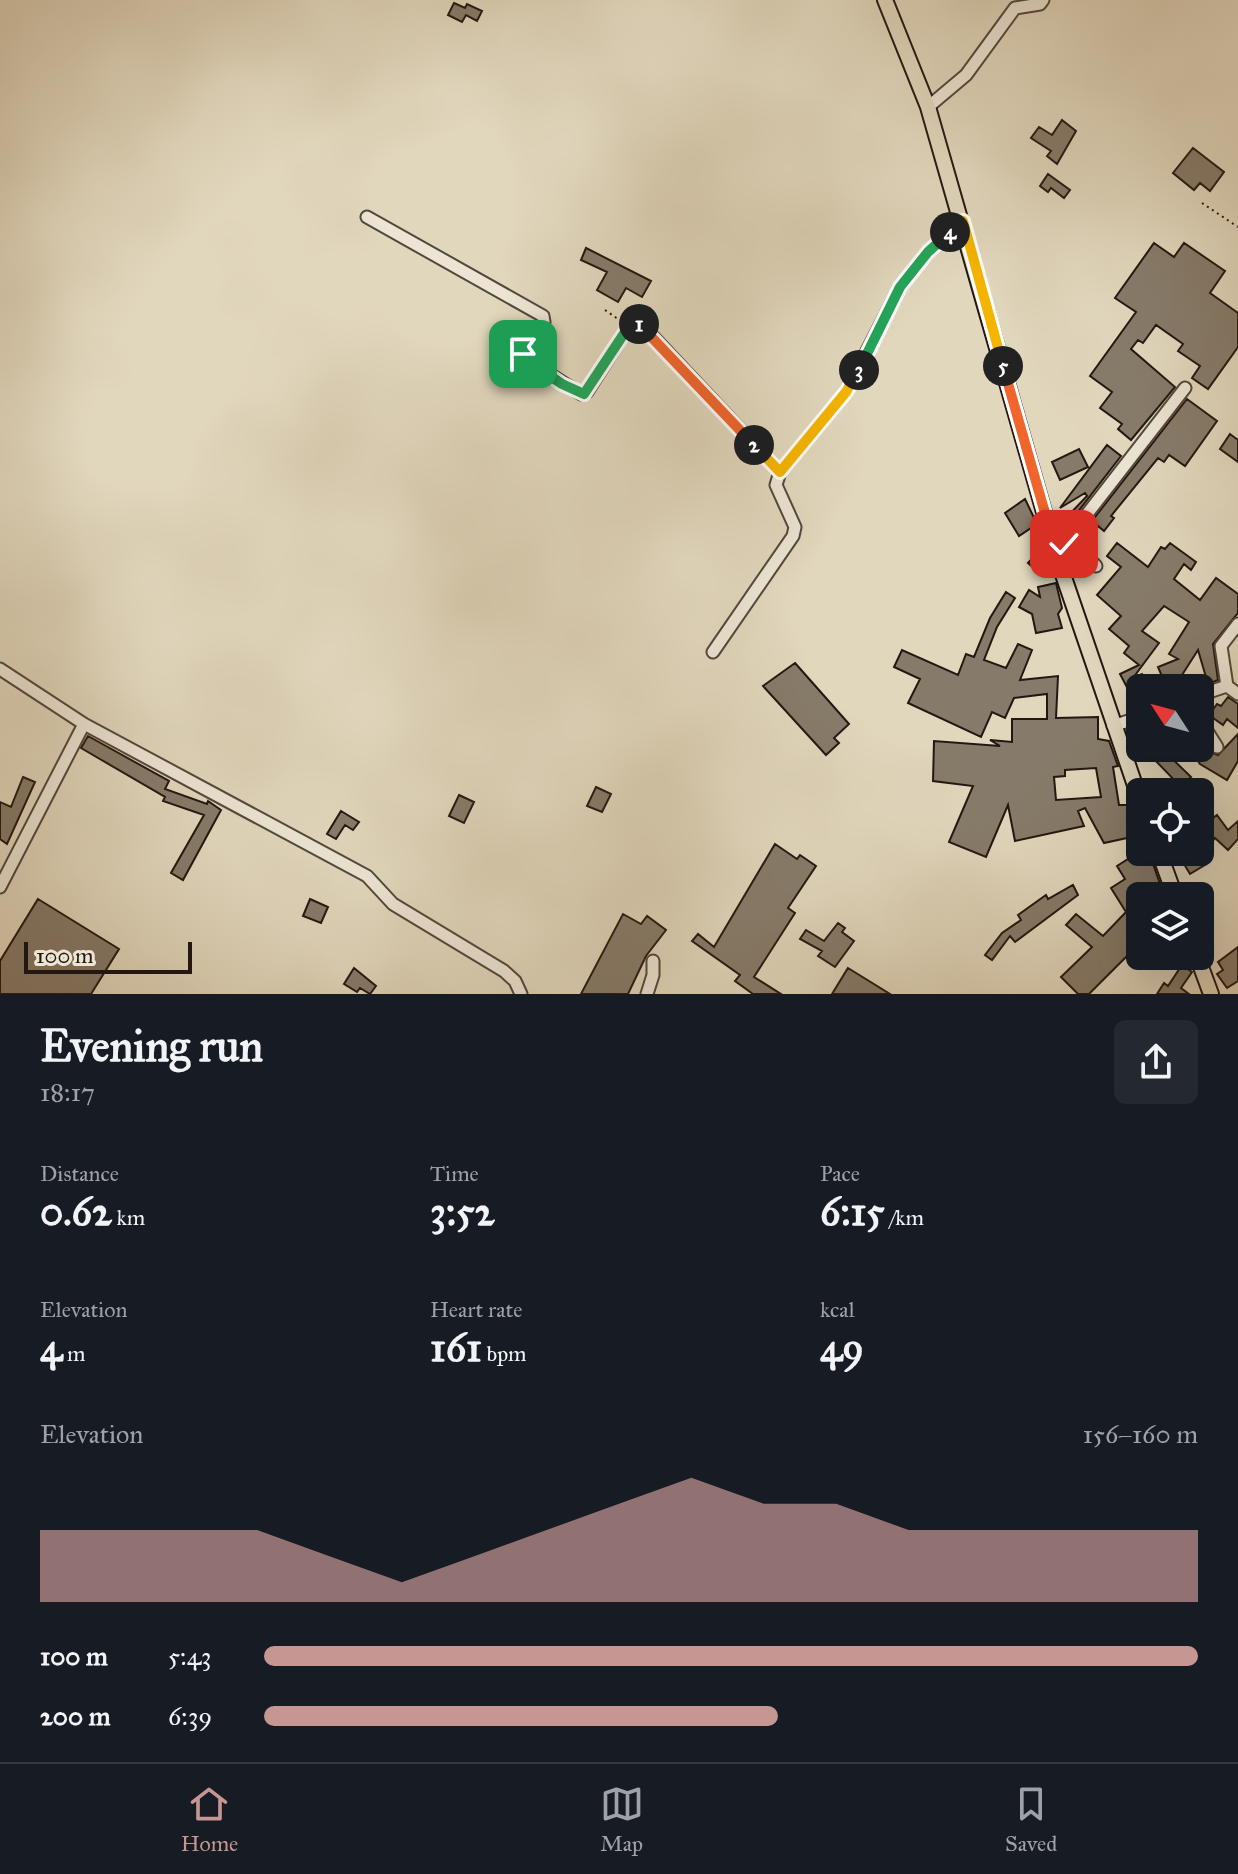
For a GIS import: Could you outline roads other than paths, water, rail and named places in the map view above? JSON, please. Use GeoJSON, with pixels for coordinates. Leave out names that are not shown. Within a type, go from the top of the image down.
{"type":"FeatureCollection","features":[{"type":"Feature","properties":{"kind":"main road"},"geometry":{"type":"LineString","coordinates":[[885,0],[928,107],[1113,726],[1132,778]]}},
{"type":"Feature","properties":{"kind":"main road"},"geometry":{"type":"LineString","coordinates":[[1202,970],[1211,994]]}},
{"type":"Feature","properties":{"kind":"street"},"geometry":{"type":"LineString","coordinates":[[928,107],[966,75],[1015,8],[1040,4],[1043,0]]}},
{"type":"Feature","properties":{"kind":"street"},"geometry":{"type":"LineString","coordinates":[[367,217],[543,316],[544,322],[523,357],[581,394],[587,392],[629,326],[642,325],[780,472]]}},
{"type":"Feature","properties":{"kind":"street"},"geometry":{"type":"LineString","coordinates":[[713,652],[793,536],[795,527],[778,495],[776,485],[780,472],[846,392],[900,287],[928,252],[963,221]]}},
{"type":"Feature","properties":{"kind":"street"},"geometry":{"type":"LineString","coordinates":[[1096,566],[1084,554],[1060,549],[1185,388]]}},
{"type":"Feature","properties":{"kind":"street"},"geometry":{"type":"LineString","coordinates":[[1233,690],[1221,646],[1238,624]]}},
{"type":"Feature","properties":{"kind":"street"},"geometry":{"type":"LineString","coordinates":[[0,669],[84,724],[367,876],[393,904],[504,971],[515,981],[521,994]]}},
{"type":"Feature","properties":{"kind":"street"},"geometry":{"type":"LineString","coordinates":[[1113,726],[1126,722]]}},
{"type":"Feature","properties":{"kind":"street"},"geometry":{"type":"LineString","coordinates":[[0,887],[84,724]]}},
{"type":"Feature","properties":{"kind":"street"},"geometry":{"type":"LineString","coordinates":[[1214,742],[1217,747]]}},
{"type":"Feature","properties":{"kind":"street"},"geometry":{"type":"LineString","coordinates":[[647,994],[653,975],[653,961]]}}]}
